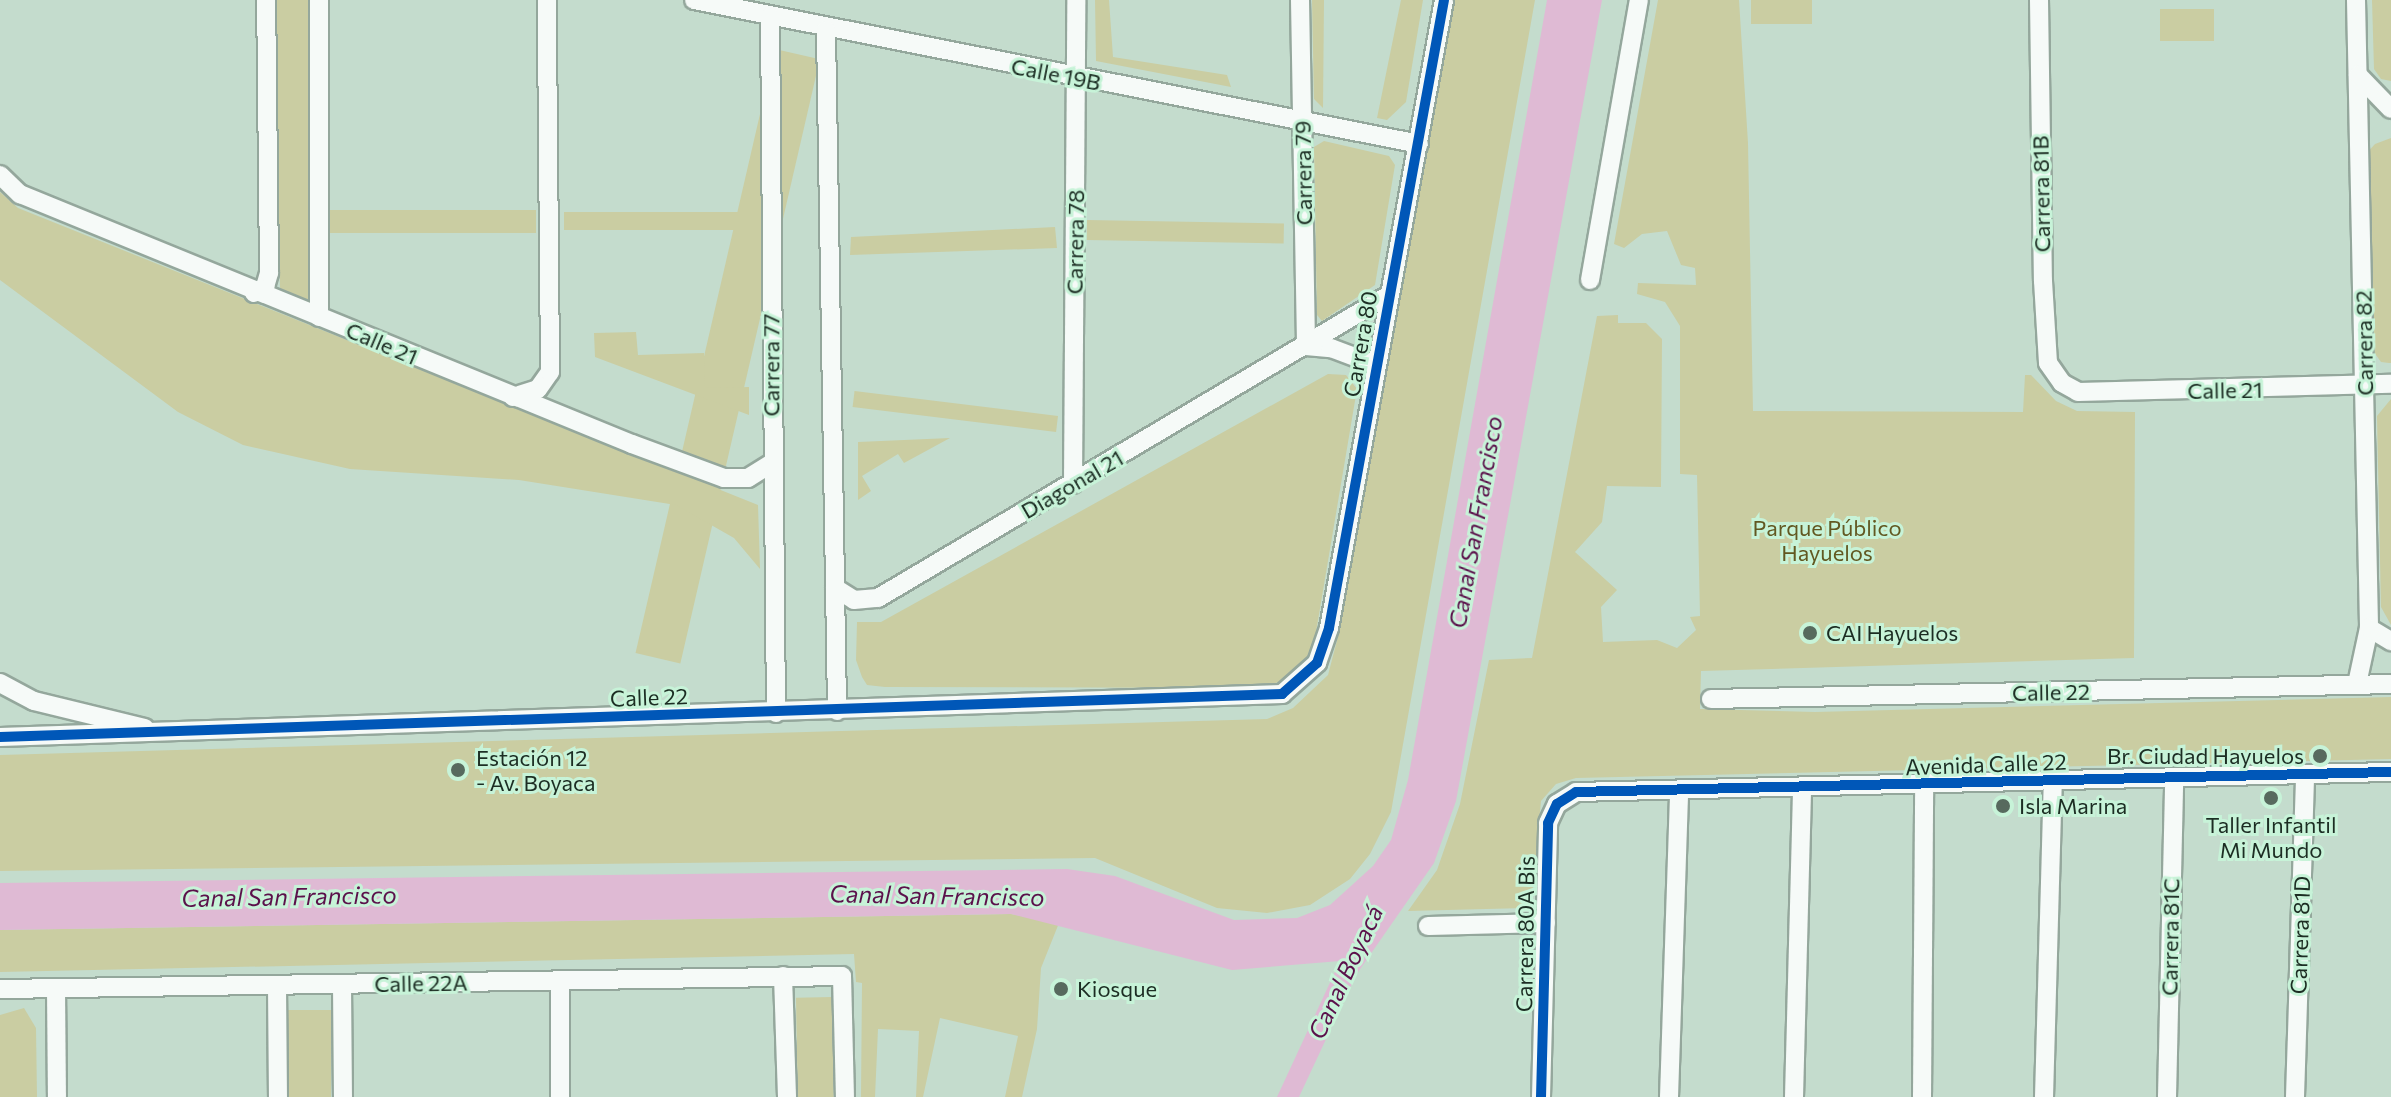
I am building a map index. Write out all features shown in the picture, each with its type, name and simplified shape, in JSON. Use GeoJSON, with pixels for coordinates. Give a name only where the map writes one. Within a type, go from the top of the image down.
{"type":"FeatureCollection","features":[{"type":"Feature","properties":{"kind":"street"},"geometry":{"type":"LineString","coordinates":[[254,293],[265,287],[269,273],[266,0]]}},
{"type":"Feature","properties":{"kind":"street"},"geometry":{"type":"LineString","coordinates":[[319,0],[319,317]]}},
{"type":"Feature","properties":{"kind":"street"},"geometry":{"type":"LineString","coordinates":[[513,397],[538,389],[550,372],[547,0]]}},
{"type":"Feature","properties":{"kind":"street","name":"Calle 19B"},"geometry":{"type":"LineString","coordinates":[[694,0],[826,30],[1419,144]]}},
{"type":"Feature","properties":{"kind":"street","name":"Carrera 78"},"geometry":{"type":"LineString","coordinates":[[1073,484],[1076,0]]}},
{"type":"Feature","properties":{"kind":"street","name":"Carrera 79"},"geometry":{"type":"LineString","coordinates":[[1300,0],[1306,346]]}},
{"type":"Feature","properties":{"kind":"street","name":"Carrera 80"},"geometry":{"type":"LineString","coordinates":[[1296,685],[1317,663],[1329,628],[1444,0]]}},
{"type":"Feature","properties":{"kind":"street"},"geometry":{"type":"LineString","coordinates":[[1590,280],[1639,0]]}},
{"type":"Feature","properties":{"kind":"street","name":"Carrera 81B"},"geometry":{"type":"LineString","coordinates":[[2039,0],[2043,281],[2048,363],[2062,383]]}},
{"type":"Feature","properties":{"kind":"street","name":"Carrera 82"},"geometry":{"type":"LineString","coordinates":[[2356,0],[2369,628],[2357,684]]}},
{"type":"Feature","properties":{"kind":"street","name":"Carrera 77"},"geometry":{"type":"LineString","coordinates":[[770,17],[776,713]]}},
{"type":"Feature","properties":{"kind":"street"},"geometry":{"type":"LineString","coordinates":[[826,30],[837,711]]}},
{"type":"Feature","properties":{"kind":"street"},"geometry":{"type":"LineString","coordinates":[[2358,75],[2391,109]]}},
{"type":"Feature","properties":{"kind":"street","name":"Calle 21"},"geometry":{"type":"LineString","coordinates":[[0,175],[20,194],[254,293],[724,478],[748,478],[772,463]]}},
{"type":"Feature","properties":{"kind":"street","name":"Diagonal 21"},"geometry":{"type":"LineString","coordinates":[[835,588],[854,600],[878,598],[1389,295]]}},
{"type":"Feature","properties":{"kind":"street"},"geometry":{"type":"LineString","coordinates":[[1306,346],[1331,348],[1376,365]]}},
{"type":"Feature","properties":{"kind":"street","name":"Calle 21"},"geometry":{"type":"LineString","coordinates":[[2062,383],[2078,392],[2391,384]]}},
{"type":"Feature","properties":{"kind":"street"},"geometry":{"type":"LineString","coordinates":[[2369,628],[2391,641]]}},
{"type":"Feature","properties":{"kind":"street","name":"Calle 22"},"geometry":{"type":"LineString","coordinates":[[0,683],[34,701],[171,734]]}},
{"type":"Feature","properties":{"kind":"street","name":"Calle 22"},"geometry":{"type":"LineString","coordinates":[[1711,699],[2391,684]]}},
{"type":"Feature","properties":{"kind":"street","name":"Calle 22"},"geometry":{"type":"LineString","coordinates":[[0,737],[1268,697],[1296,685]]}},
{"type":"Feature","properties":{"kind":"street","name":"Avenida Calle 22"},"geometry":{"type":"LineString","coordinates":[[1583,791],[1924,786],[2389,772]]}},
{"type":"Feature","properties":{"kind":"street","name":"Carrera 81D"},"geometry":{"type":"LineString","coordinates":[[2295,1097],[2305,774]]}},
{"type":"Feature","properties":{"kind":"street","name":"Carrera 81C"},"geometry":{"type":"LineString","coordinates":[[2167,1097],[2174,778]]}},
{"type":"Feature","properties":{"kind":"street"},"geometry":{"type":"LineString","coordinates":[[2044,1097],[2053,781]]}},
{"type":"Feature","properties":{"kind":"street"},"geometry":{"type":"LineString","coordinates":[[1922,1097],[1924,786]]}},
{"type":"Feature","properties":{"kind":"street"},"geometry":{"type":"LineString","coordinates":[[1794,1097],[1802,788]]}},
{"type":"Feature","properties":{"kind":"street"},"geometry":{"type":"LineString","coordinates":[[1669,1097],[1679,790]]}},
{"type":"Feature","properties":{"kind":"street","name":"Carrera 80A Bis"},"geometry":{"type":"LineString","coordinates":[[1541,1097],[1548,823],[1557,804],[1583,791]]}},
{"type":"Feature","properties":{"kind":"street"},"geometry":{"type":"LineString","coordinates":[[1428,926],[1546,923]]}},
{"type":"Feature","properties":{"kind":"street"},"geometry":{"type":"LineString","coordinates":[[783,976],[787,1097]]}},
{"type":"Feature","properties":{"kind":"street","name":"Calle 22A"},"geometry":{"type":"LineString","coordinates":[[0,989],[842,976],[845,1097]]}},
{"type":"Feature","properties":{"kind":"street"},"geometry":{"type":"LineString","coordinates":[[560,981],[560,1097]]}},
{"type":"Feature","properties":{"kind":"street"},"geometry":{"type":"LineString","coordinates":[[342,985],[343,1097]]}},
{"type":"Feature","properties":{"kind":"street"},"geometry":{"type":"LineString","coordinates":[[277,986],[278,1097]]}},
{"type":"Feature","properties":{"kind":"street"},"geometry":{"type":"LineString","coordinates":[[56,988],[57,1097]]}},
{"type":"Feature","properties":{"kind":"green space"},"geometry":{"type":"Polygon","coordinates":[[[275,0],[311,0],[310,297],[305,302],[281,294],[280,287],[275,0]]]}},
{"type":"Feature","properties":{"kind":"green space"},"geometry":{"type":"Polygon","coordinates":[[[1095,0],[1109,0],[1113,57],[1227,75],[1231,87],[1096,61],[1095,0]]]}},
{"type":"Feature","properties":{"kind":"green space"},"geometry":{"type":"Polygon","coordinates":[[[1312,0],[1324,0],[1323,108],[1314,99],[1312,0]]]}},
{"type":"Feature","properties":{"kind":"green space"},"geometry":{"type":"Polygon","coordinates":[[[1401,0],[1423,0],[1406,102],[1387,120],[1377,118],[1401,0]]]}},
{"type":"Feature","properties":{"kind":"green space"},"geometry":{"type":"Polygon","coordinates":[[[1452,0],[1535,0],[1391,812],[1370,854],[1350,879],[1310,905],[1267,913],[1217,908],[1095,858],[0,871],[0,755],[1267,719],[1293,708],[1328,675],[1340,629],[1452,0]]]}},
{"type":"Feature","properties":{"kind":"green space","name":"Parque Público Hayuelos"},"geometry":{"type":"Polygon","coordinates":[[[1658,0],[1739,0],[1748,143],[1753,411],[2023,412],[2025,375],[2031,375],[2056,401],[2077,411],[2135,412],[2134,658],[1701,671],[1700,709],[1815,712],[2391,697],[2391,759],[1576,778],[1556,784],[1541,801],[1531,908],[1408,911],[1437,870],[1460,804],[1489,660],[1532,658],[1597,316],[1618,315],[1618,323],[1646,323],[1662,339],[1661,487],[1607,486],[1602,522],[1575,552],[1617,590],[1601,607],[1603,642],[1657,640],[1677,648],[1696,630],[1690,617],[1700,616],[1697,475],[1680,474],[1680,326],[1665,302],[1637,294],[1638,283],[1696,285],[1695,268],[1681,265],[1667,231],[1642,234],[1624,248],[1614,244],[1658,0]]]}},
{"type":"Feature","properties":{"kind":"green space"},"geometry":{"type":"Polygon","coordinates":[[[1751,0],[1812,0],[1812,24],[1751,24],[1751,0]]]}},
{"type":"Feature","properties":{"kind":"green space"},"geometry":{"type":"Polygon","coordinates":[[[2372,0],[2391,0],[2391,81],[2381,79],[2374,69],[2372,0]]]}},
{"type":"Feature","properties":{"kind":"green space"},"geometry":{"type":"Polygon","coordinates":[[[2160,9],[2214,9],[2214,41],[2160,41],[2160,9]]]}},
{"type":"Feature","properties":{"kind":"green space"},"geometry":{"type":"Polygon","coordinates":[[[775,49],[820,59],[680,663],[636,653],[775,49]]]}},
{"type":"Feature","properties":{"kind":"green space"},"geometry":{"type":"Polygon","coordinates":[[[2391,138],[2389,363],[2381,362],[2369,345],[2366,154],[2375,144],[2391,138]]]}},
{"type":"Feature","properties":{"kind":"green space"},"geometry":{"type":"Polygon","coordinates":[[[1324,141],[1389,156],[1395,165],[1375,285],[1322,321],[1317,315],[1314,147],[1324,141]]]}},
{"type":"Feature","properties":{"kind":"green space"},"geometry":{"type":"Polygon","coordinates":[[[0,192],[18,208],[758,505],[760,569],[734,538],[676,505],[519,480],[350,469],[243,445],[178,412],[0,280],[0,192]]]}},
{"type":"Feature","properties":{"kind":"green space"},"geometry":{"type":"Polygon","coordinates":[[[329,210],[536,210],[536,233],[329,233],[329,210]]]}},
{"type":"Feature","properties":{"kind":"green space"},"geometry":{"type":"Polygon","coordinates":[[[564,212],[754,212],[754,230],[564,230],[564,212]]]}},
{"type":"Feature","properties":{"kind":"green space"},"geometry":{"type":"Polygon","coordinates":[[[1087,220],[1284,223],[1284,243],[1087,240],[1087,220]]]}},
{"type":"Feature","properties":{"kind":"green space"},"geometry":{"type":"Polygon","coordinates":[[[1055,227],[1057,248],[850,255],[851,237],[1055,227]]]}},
{"type":"Feature","properties":{"kind":"green space"},"geometry":{"type":"Polygon","coordinates":[[[636,332],[638,355],[704,353],[705,388],[749,387],[749,415],[595,357],[594,333],[636,332]]]}},
{"type":"Feature","properties":{"kind":"green space"},"geometry":{"type":"Polygon","coordinates":[[[1328,374],[1346,375],[1357,389],[1314,644],[1303,665],[1286,680],[1257,688],[867,685],[856,660],[857,622],[881,622],[1328,374]]]}},
{"type":"Feature","properties":{"kind":"green space"},"geometry":{"type":"Polygon","coordinates":[[[855,391],[1058,416],[1056,432],[853,407],[855,391]]]}},
{"type":"Feature","properties":{"kind":"green space"},"geometry":{"type":"Polygon","coordinates":[[[2391,399],[2391,625],[2381,607],[2377,416],[2391,399]]]}},
{"type":"Feature","properties":{"kind":"green space"},"geometry":{"type":"Polygon","coordinates":[[[950,438],[904,463],[898,454],[862,476],[871,491],[858,500],[858,442],[950,438]]]}},
{"type":"Feature","properties":{"kind":"green space"},"geometry":{"type":"Polygon","coordinates":[[[1011,914],[1059,923],[1041,968],[1037,1029],[1022,1097],[1005,1097],[1018,1036],[940,1018],[923,1097],[916,1097],[919,1031],[878,1029],[875,1097],[861,1097],[862,983],[856,982],[854,954],[0,972],[0,930],[1011,914]]]}},
{"type":"Feature","properties":{"kind":"green space"},"geometry":{"type":"Polygon","coordinates":[[[832,997],[834,1097],[798,1097],[796,998],[832,997]]]}},
{"type":"Feature","properties":{"kind":"green space"},"geometry":{"type":"Polygon","coordinates":[[[24,1008],[36,1028],[37,1097],[0,1097],[0,1015],[24,1008]]]}},
{"type":"Feature","properties":{"kind":"green space"},"geometry":{"type":"Polygon","coordinates":[[[287,1010],[331,1010],[331,1097],[287,1097],[287,1010]]]}},
{"type":"Feature","properties":{"kind":"water"},"geometry":{"type":"Polygon","coordinates":[[[1547,0],[1602,0],[1456,801],[1434,863],[1356,975],[1299,1097],[1277,1097],[1340,961],[1232,970],[1011,914],[0,930],[0,883],[1067,869],[1115,876],[1234,920],[1297,918],[1330,905],[1373,866],[1391,840],[1408,780],[1547,0]]]}},
{"type":"Feature","properties":{"kind":"cycle path"},"geometry":{"type":"LineString","coordinates":[[0,737],[1282,694],[1317,663],[1329,628],[1444,0]]}},
{"type":"Feature","properties":{"kind":"cycle path"},"geometry":{"type":"LineString","coordinates":[[1541,1097],[1548,823],[1557,804],[1576,792],[2391,772]]}},
{"type":"Feature","properties":{"kind":"place","name":"CAI Hayuelos"},"geometry":{"type":"Point","coordinates":[1810,633]}},
{"type":"Feature","properties":{"kind":"place","name":"Br. Ciudad Hayuelos"},"geometry":{"type":"Point","coordinates":[2320,756]}},
{"type":"Feature","properties":{"kind":"place","name":"Estación 12 - Av. Boyaca"},"geometry":{"type":"Point","coordinates":[458,770]}},
{"type":"Feature","properties":{"kind":"place","name":"Taller Infantil Mi Mundo"},"geometry":{"type":"Point","coordinates":[2271,798]}},
{"type":"Feature","properties":{"kind":"place","name":"Isla Marina"},"geometry":{"type":"Point","coordinates":[2003,806]}},
{"type":"Feature","properties":{"kind":"place","name":"Kiosque"},"geometry":{"type":"Point","coordinates":[1061,989]}},
{"type":"Feature","properties":{"kind":"water label","name":"Canal San Francisco"},"geometry":{"type":"Point","coordinates":[1475,522]}},
{"type":"Feature","properties":{"kind":"water label","name":"Canal San Francisco"},"geometry":{"type":"Point","coordinates":[937,895]}},
{"type":"Feature","properties":{"kind":"water label","name":"Canal San Francisco"},"geometry":{"type":"Point","coordinates":[289,896]}},
{"type":"Feature","properties":{"kind":"water label","name":"Canal Boyacá"},"geometry":{"type":"Point","coordinates":[1345,972]}}]}
